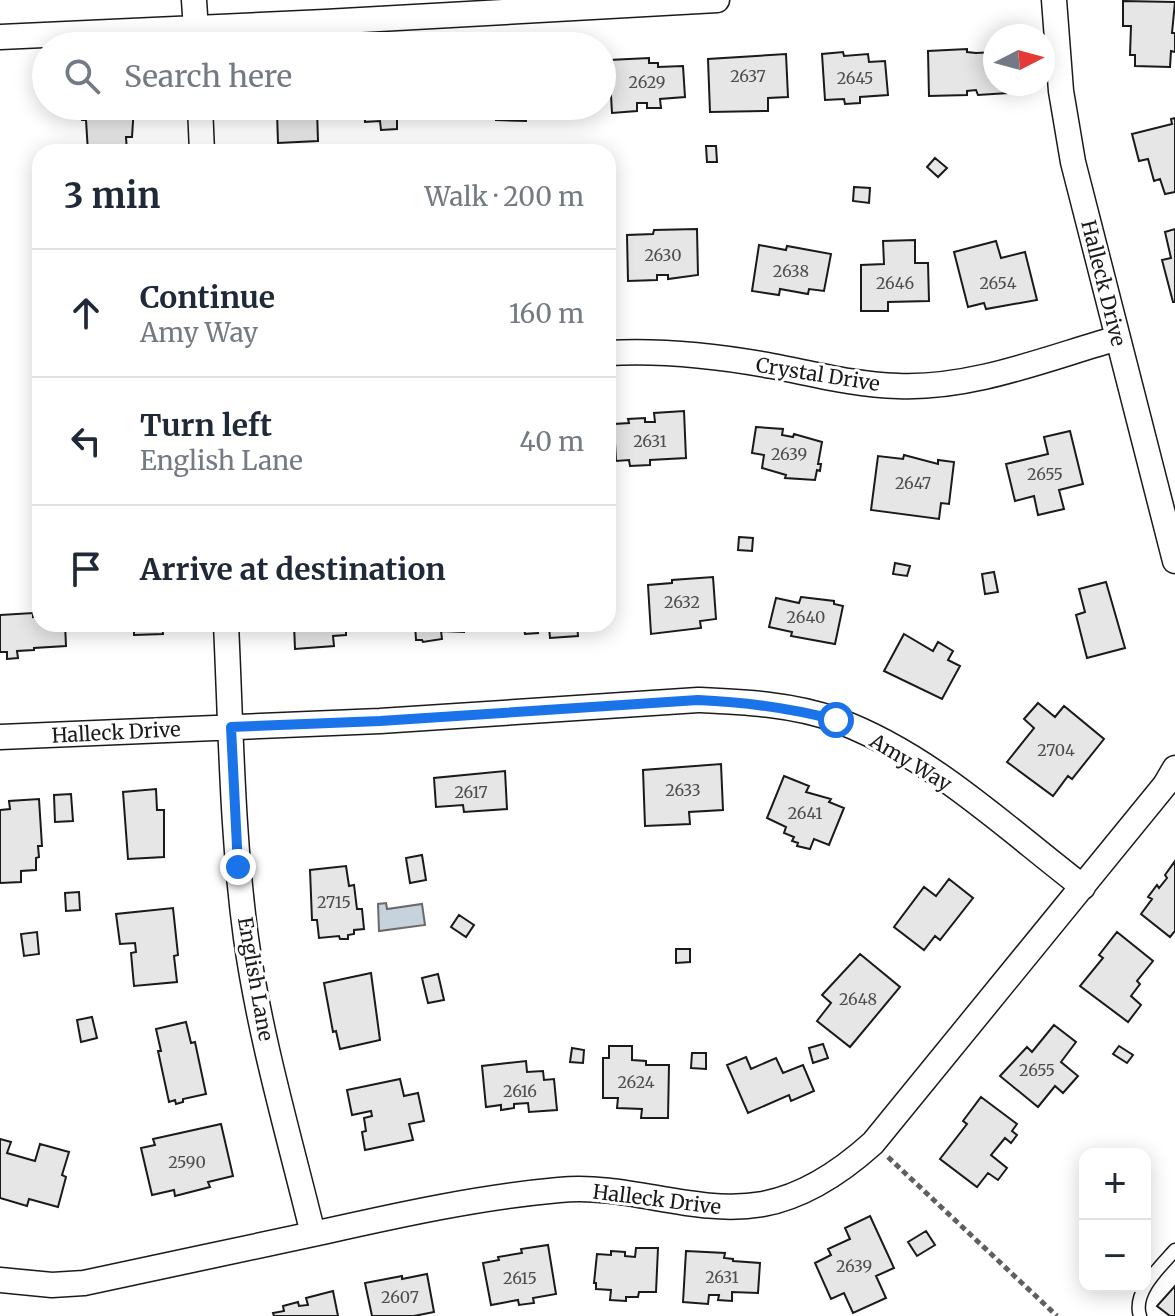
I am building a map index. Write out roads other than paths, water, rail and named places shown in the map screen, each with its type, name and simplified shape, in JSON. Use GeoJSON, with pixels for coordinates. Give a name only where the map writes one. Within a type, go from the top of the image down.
{"type":"FeatureCollection","features":[{"type":"Feature","properties":{"kind":"street"},"geometry":{"type":"LineString","coordinates":[[194,0],[196,32]]}},
{"type":"Feature","properties":{"kind":"street"},"geometry":{"type":"LineString","coordinates":[[266,32],[717,0]]}},
{"type":"Feature","properties":{"kind":"street","name":"Halleck Drive"},"geometry":{"type":"LineString","coordinates":[[1054,0],[1061,91],[1073,162],[1175,561]]}},
{"type":"Feature","properties":{"kind":"street"},"geometry":{"type":"LineString","coordinates":[[0,37],[32,37]]}},
{"type":"Feature","properties":{"kind":"street"},"geometry":{"type":"LineString","coordinates":[[201,120],[202,144]]}},
{"type":"Feature","properties":{"kind":"street","name":"Crystal Drive"},"geometry":{"type":"LineString","coordinates":[[616,353],[700,355],[844,382],[899,386],[955,384],[1118,338]]}},
{"type":"Feature","properties":{"kind":"street","name":"English Lane"},"geometry":{"type":"LineString","coordinates":[[226,632],[238,867],[246,939],[258,1010],[313,1234]]}},
{"type":"Feature","properties":{"kind":"street","name":"Amy Way"},"geometry":{"type":"LineString","coordinates":[[231,727],[380,721],[698,700],[745,702],[806,712],[836,720],[940,776],[1083,887]]}},
{"type":"Feature","properties":{"kind":"street","name":"Halleck Drive"},"geometry":{"type":"LineString","coordinates":[[0,737],[231,727]]}},
{"type":"Feature","properties":{"kind":"street","name":"Halleck Drive"},"geometry":{"type":"LineString","coordinates":[[0,1280],[52,1285],[84,1283],[419,1211],[561,1190],[599,1189],[649,1195],[699,1206],[733,1208],[767,1203],[805,1190],[847,1166],[873,1143],[1083,887],[1165,785],[1175,768]]}},
{"type":"Feature","properties":{"kind":"lane"},"geometry":{"type":"LineString","coordinates":[[1140,1316],[1137,1308],[1148,1281],[1175,1250]]}}]}
